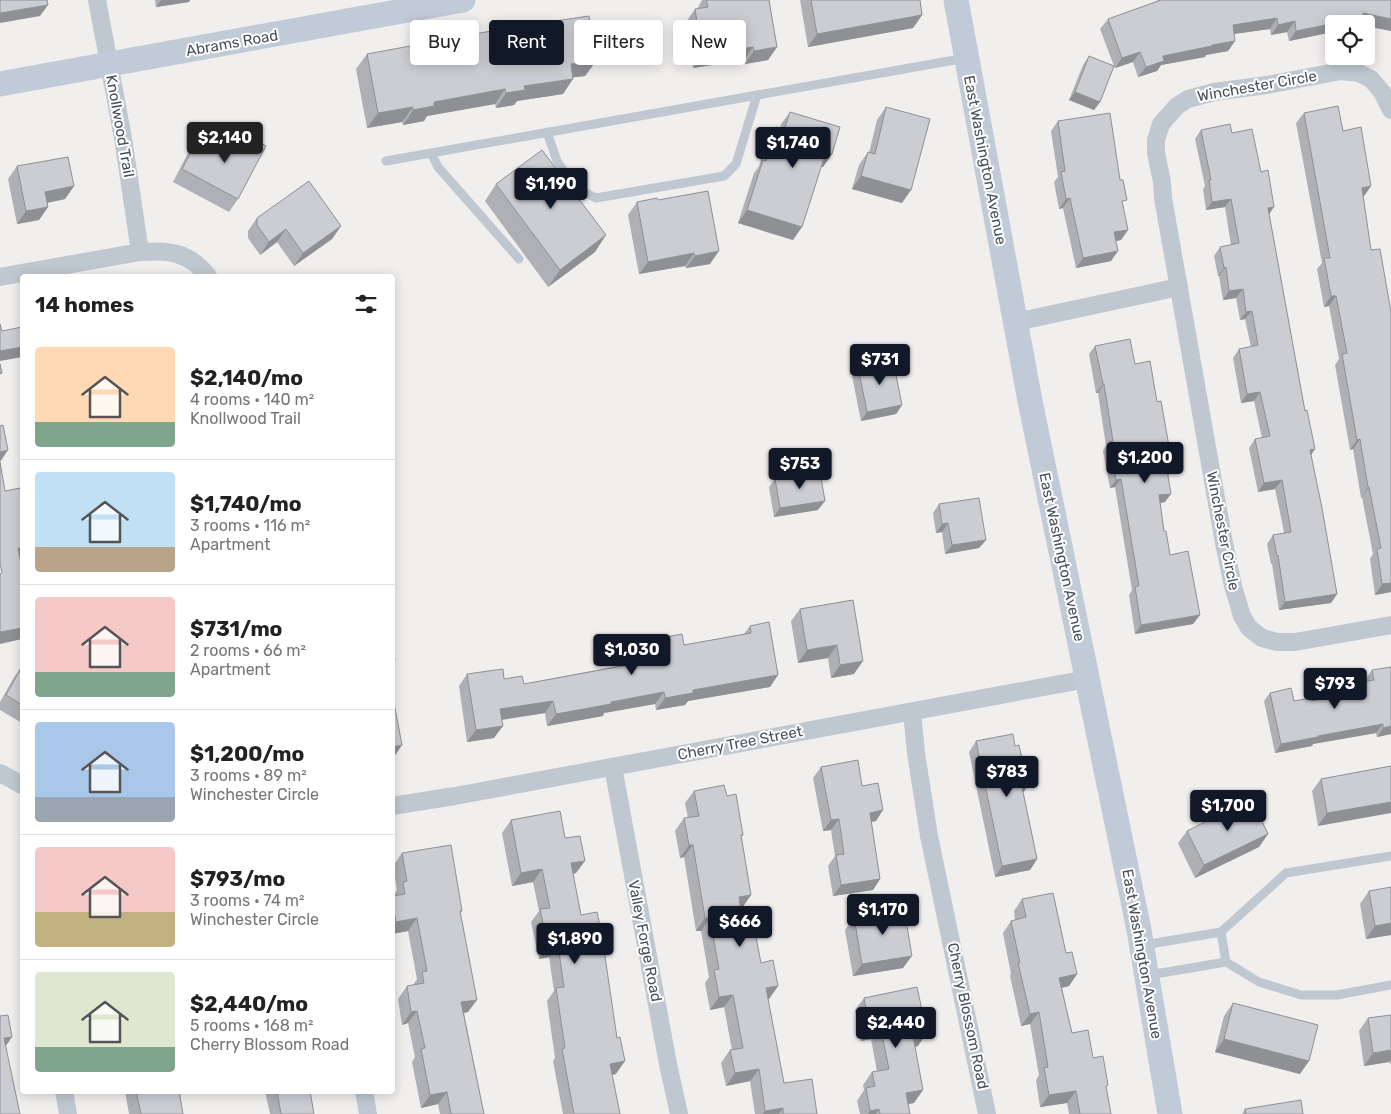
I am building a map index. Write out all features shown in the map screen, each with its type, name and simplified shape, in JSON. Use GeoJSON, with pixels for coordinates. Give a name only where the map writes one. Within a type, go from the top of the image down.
{"type":"FeatureCollection","features":[{"type":"Feature","properties":{"kind":"street","name":"Knollwood Trail"},"geometry":{"type":"LineString","coordinates":[[97,0],[123,138],[140,252]]}},
{"type":"Feature","properties":{"kind":"street","name":"Abrams Road"},"geometry":{"type":"LineString","coordinates":[[0,84],[109,65],[384,8],[463,0]]}},
{"type":"Feature","properties":{"kind":"street","name":"East Washington Avenue"},"geometry":{"type":"LineString","coordinates":[[956,0],[1030,401],[1141,945],[1170,1114]]}},
{"type":"Feature","properties":{"kind":"street","name":"Winchester Circle"},"geometry":{"type":"LineString","coordinates":[[1391,110],[1382,92],[1371,79],[1359,73],[1341,71],[1267,85],[1214,92],[1188,99],[1177,106],[1161,124],[1156,140],[1163,198],[1233,586],[1242,616],[1249,628],[1262,638],[1276,642],[1295,642],[1391,625]]}},
{"type":"Feature","properties":{"kind":"street"},"geometry":{"type":"LineString","coordinates":[[0,277],[140,252],[161,251],[187,257],[199,265],[206,274]]}},
{"type":"Feature","properties":{"kind":"street"},"geometry":{"type":"LineString","coordinates":[[1016,322],[1179,287]]}},
{"type":"Feature","properties":{"kind":"street","name":"Cherry Tree Street"},"geometry":{"type":"LineString","coordinates":[[395,806],[1087,679]]}},
{"type":"Feature","properties":{"kind":"street","name":"Cherry Blossom Road"},"geometry":{"type":"LineString","coordinates":[[912,712],[916,753],[929,836],[987,1114]]}},
{"type":"Feature","properties":{"kind":"street","name":"Valley Forge Road"},"geometry":{"type":"LineString","coordinates":[[613,767],[679,1114]]}},
{"type":"Feature","properties":{"kind":"street"},"geometry":{"type":"LineString","coordinates":[[0,773],[20,784]]}},
{"type":"Feature","properties":{"kind":"street"},"geometry":{"type":"LineString","coordinates":[[65,1094],[68,1114]]}},
{"type":"Feature","properties":{"kind":"street"},"geometry":{"type":"LineString","coordinates":[[365,1094],[368,1114]]}},
{"type":"Feature","properties":{"kind":"lane"},"geometry":{"type":"LineString","coordinates":[[386,161],[966,58]]}},
{"type":"Feature","properties":{"kind":"lane"},"geometry":{"type":"LineString","coordinates":[[547,132],[557,161],[576,188],[596,198],[724,176],[736,164],[757,95]]}},
{"type":"Feature","properties":{"kind":"lane"},"geometry":{"type":"LineString","coordinates":[[431,153],[438,167],[519,260]]}},
{"type":"Feature","properties":{"kind":"lane"},"geometry":{"type":"LineString","coordinates":[[1141,945],[1221,932],[1286,873],[1391,856]]}},
{"type":"Feature","properties":{"kind":"lane"},"geometry":{"type":"LineString","coordinates":[[1221,932],[1226,962]]}},
{"type":"Feature","properties":{"kind":"lane"},"geometry":{"type":"LineString","coordinates":[[1146,976],[1226,962],[1260,982],[1301,995],[1338,996],[1391,986]]}},
{"type":"Feature","properties":{"kind":"building"},"geometry":{"type":"Polygon","coordinates":[[[0,0],[47,0],[48,5],[0,13],[0,0]]]}},
{"type":"Feature","properties":{"kind":"building"},"geometry":{"type":"Polygon","coordinates":[[[706,0],[769,0],[777,47],[754,51],[753,47],[746,48],[746,20],[697,20],[695,9],[708,7],[706,0]]]}},
{"type":"Feature","properties":{"kind":"building"},"geometry":{"type":"Polygon","coordinates":[[[811,0],[920,0],[922,15],[817,34],[811,0]]]}},
{"type":"Feature","properties":{"kind":"building"},"geometry":{"type":"Polygon","coordinates":[[[1161,0],[1391,0],[1391,19],[1363,13],[1363,15],[1325,15],[1325,25],[1296,31],[1295,21],[1278,25],[1277,18],[1233,25],[1235,41],[1163,56],[1164,61],[1146,67],[1140,52],[1122,58],[1108,19],[1161,0]]]}},
{"type":"Feature","properties":{"kind":"building"},"geometry":{"type":"Polygon","coordinates":[[[589,16],[590,20],[574,20],[574,64],[571,64],[573,79],[524,86],[525,90],[506,93],[505,89],[434,102],[434,106],[413,110],[413,107],[378,113],[367,54],[410,46],[410,65],[479,65],[479,33],[489,31],[489,65],[564,65],[564,20],[562,20],[589,16]]]}},
{"type":"Feature","properties":{"kind":"building"},"geometry":{"type":"Polygon","coordinates":[[[1089,56],[1114,66],[1100,102],[1075,92],[1089,56]]]}},
{"type":"Feature","properties":{"kind":"building"},"geometry":{"type":"Polygon","coordinates":[[[1338,106],[1343,131],[1361,127],[1371,186],[1362,188],[1371,250],[1380,249],[1391,312],[1391,583],[1382,584],[1377,549],[1381,548],[1360,439],[1357,440],[1342,354],[1347,353],[1336,296],[1331,296],[1324,258],[1330,258],[1304,113],[1338,106]]]}},
{"type":"Feature","properties":{"kind":"building"},"geometry":{"type":"Polygon","coordinates":[[[886,107],[930,119],[911,190],[861,176],[868,152],[875,154],[886,107]]]}},
{"type":"Feature","properties":{"kind":"building"},"geometry":{"type":"Polygon","coordinates":[[[790,112],[840,127],[832,154],[826,152],[802,227],[747,210],[763,160],[766,161],[776,127],[784,130],[790,112]]]}},
{"type":"Feature","properties":{"kind":"building"},"geometry":{"type":"Polygon","coordinates":[[[1110,113],[1120,180],[1123,180],[1127,200],[1122,201],[1128,230],[1114,232],[1118,251],[1083,258],[1070,198],[1066,199],[1061,172],[1065,171],[1058,121],[1110,113]]]}},
{"type":"Feature","properties":{"kind":"building"},"geometry":{"type":"Polygon","coordinates":[[[1230,124],[1232,133],[1252,129],[1261,172],[1268,170],[1274,207],[1268,208],[1305,411],[1307,410],[1315,449],[1310,450],[1337,594],[1285,602],[1273,535],[1291,532],[1282,480],[1264,483],[1255,439],[1270,436],[1260,392],[1247,394],[1239,349],[1258,345],[1252,311],[1246,312],[1243,289],[1229,291],[1226,267],[1224,268],[1220,247],[1239,243],[1231,199],[1212,202],[1209,180],[1211,180],[1201,130],[1230,124]]]}},
{"type":"Feature","properties":{"kind":"building"},"geometry":{"type":"Polygon","coordinates":[[[244,134],[266,146],[238,199],[182,169],[197,141],[209,147],[215,137],[236,149],[244,134]]]}},
{"type":"Feature","properties":{"kind":"building"},"geometry":{"type":"Polygon","coordinates":[[[542,150],[606,235],[560,270],[496,184],[542,150]]]}},
{"type":"Feature","properties":{"kind":"building"},"geometry":{"type":"Polygon","coordinates":[[[68,157],[74,186],[45,192],[48,207],[26,211],[17,166],[68,157]]]}},
{"type":"Feature","properties":{"kind":"building"},"geometry":{"type":"Polygon","coordinates":[[[309,181],[341,226],[303,253],[286,229],[269,242],[257,225],[257,218],[309,181]]]}},
{"type":"Feature","properties":{"kind":"building"},"geometry":{"type":"Polygon","coordinates":[[[708,191],[719,251],[695,256],[694,253],[648,262],[637,202],[708,191]]]}},
{"type":"Feature","properties":{"kind":"building"},"geometry":{"type":"Polygon","coordinates":[[[0,324],[2,331],[20,327],[20,347],[0,351],[0,324]]]}},
{"type":"Feature","properties":{"kind":"building"},"geometry":{"type":"Polygon","coordinates":[[[1130,339],[1135,364],[1150,361],[1157,402],[1161,401],[1173,469],[1167,470],[1171,494],[1159,495],[1164,531],[1166,531],[1170,555],[1188,551],[1200,615],[1141,625],[1135,587],[1139,586],[1121,479],[1116,480],[1109,442],[1113,441],[1104,384],[1095,346],[1130,339]]]}},
{"type":"Feature","properties":{"kind":"building"},"geometry":{"type":"Polygon","coordinates":[[[893,360],[902,405],[867,412],[858,367],[893,360]]]}},
{"type":"Feature","properties":{"kind":"building"},"geometry":{"type":"Polygon","coordinates":[[[3,425],[8,450],[0,452],[0,426],[3,425]]]}},
{"type":"Feature","properties":{"kind":"building"},"geometry":{"type":"Polygon","coordinates":[[[0,462],[5,491],[20,488],[20,548],[18,548],[20,558],[20,628],[0,632],[0,574],[2,573],[0,563],[0,462]]]}},
{"type":"Feature","properties":{"kind":"building"},"geometry":{"type":"Polygon","coordinates":[[[820,472],[825,501],[780,508],[775,479],[820,472]]]}},
{"type":"Feature","properties":{"kind":"building"},"geometry":{"type":"Polygon","coordinates":[[[979,498],[986,540],[952,545],[948,523],[942,524],[939,504],[979,498]]]}},
{"type":"Feature","properties":{"kind":"building"},"geometry":{"type":"Polygon","coordinates":[[[853,600],[863,661],[840,665],[837,645],[807,650],[800,609],[853,600]]]}},
{"type":"Feature","properties":{"kind":"building"},"geometry":{"type":"Polygon","coordinates":[[[769,622],[778,675],[693,690],[693,693],[665,698],[664,692],[556,714],[553,701],[500,709],[503,726],[476,730],[467,674],[503,669],[504,679],[522,676],[524,684],[633,664],[631,654],[657,650],[655,639],[682,634],[684,645],[751,633],[750,626],[769,622]]]}},
{"type":"Feature","properties":{"kind":"building"},"geometry":{"type":"Polygon","coordinates":[[[1391,667],[1391,726],[1383,728],[1383,724],[1281,744],[1270,693],[1291,688],[1294,701],[1311,698],[1311,701],[1351,694],[1350,684],[1374,680],[1372,670],[1391,667]]]}},
{"type":"Feature","properties":{"kind":"building"},"geometry":{"type":"Polygon","coordinates":[[[20,670],[20,704],[6,695],[20,670]]]}},
{"type":"Feature","properties":{"kind":"building"},"geometry":{"type":"Polygon","coordinates":[[[395,709],[402,745],[395,746],[395,709]]]}},
{"type":"Feature","properties":{"kind":"building"},"geometry":{"type":"Polygon","coordinates":[[[1013,734],[1015,746],[1019,745],[1028,786],[1022,787],[1037,859],[1002,866],[976,741],[1013,734]]]}},
{"type":"Feature","properties":{"kind":"building"},"geometry":{"type":"Polygon","coordinates":[[[858,760],[862,786],[878,783],[883,810],[870,813],[880,879],[841,885],[836,855],[844,854],[839,819],[831,820],[821,767],[858,760]]]}},
{"type":"Feature","properties":{"kind":"building"},"geometry":{"type":"Polygon","coordinates":[[[1391,766],[1391,802],[1327,813],[1321,779],[1391,766]]]}},
{"type":"Feature","properties":{"kind":"building"},"geometry":{"type":"Polygon","coordinates":[[[724,785],[727,796],[736,794],[743,835],[741,835],[751,895],[739,897],[744,934],[755,932],[761,963],[773,960],[778,986],[766,988],[784,1083],[812,1079],[817,1114],[783,1114],[783,1108],[765,1111],[759,1069],[735,1073],[730,1050],[743,1048],[733,995],[719,997],[714,970],[719,969],[710,918],[705,918],[693,845],[689,845],[684,818],[699,816],[694,791],[724,785]]]}},
{"type":"Feature","properties":{"kind":"building"},"geometry":{"type":"Polygon","coordinates":[[[1253,798],[1268,834],[1204,865],[1187,831],[1253,798]]]}},
{"type":"Feature","properties":{"kind":"building"},"geometry":{"type":"Polygon","coordinates":[[[560,811],[565,838],[580,836],[585,861],[571,863],[581,915],[597,912],[602,936],[617,1038],[620,1037],[625,1061],[610,1064],[620,1114],[574,1114],[562,1049],[565,1048],[556,988],[564,987],[558,945],[548,947],[540,909],[550,908],[542,869],[521,873],[511,820],[560,811]]]}},
{"type":"Feature","properties":{"kind":"building"},"geometry":{"type":"Polygon","coordinates":[[[451,845],[462,911],[460,911],[477,1000],[461,1002],[484,1114],[451,1114],[447,1092],[430,1095],[421,1049],[425,1048],[417,1011],[411,1012],[407,986],[424,983],[422,972],[427,971],[417,918],[396,922],[395,917],[395,896],[405,894],[403,882],[407,881],[402,853],[451,845]]]}},
{"type":"Feature","properties":{"kind":"building"},"geometry":{"type":"Polygon","coordinates":[[[1391,887],[1391,923],[1375,926],[1369,891],[1391,887]]]}},
{"type":"Feature","properties":{"kind":"building"},"geometry":{"type":"Polygon","coordinates":[[[1053,893],[1066,953],[1072,952],[1077,974],[1059,978],[1072,1033],[1088,1030],[1093,1058],[1103,1056],[1111,1114],[1080,1114],[1076,1091],[1049,1095],[1044,1068],[1048,1067],[1039,1012],[1030,1014],[1018,963],[1020,963],[1011,921],[1026,917],[1022,899],[1053,893]]]}},
{"type":"Feature","properties":{"kind":"building"},"geometry":{"type":"Polygon","coordinates":[[[904,909],[912,956],[862,964],[854,917],[904,909]]]}},
{"type":"Feature","properties":{"kind":"building"},"geometry":{"type":"Polygon","coordinates":[[[917,987],[927,1033],[913,1036],[923,1090],[906,1093],[910,1114],[880,1114],[879,1109],[870,1111],[866,1088],[875,1086],[872,1072],[889,1069],[880,1026],[870,1028],[864,998],[917,987]]]}},
{"type":"Feature","properties":{"kind":"building"},"geometry":{"type":"Polygon","coordinates":[[[1233,1003],[1318,1025],[1309,1061],[1224,1039],[1233,1003]]]}},
{"type":"Feature","properties":{"kind":"building"},"geometry":{"type":"Polygon","coordinates":[[[8,1015],[12,1037],[4,1038],[20,1114],[0,1114],[0,1016],[8,1015]]]}},
{"type":"Feature","properties":{"kind":"building"},"geometry":{"type":"Polygon","coordinates":[[[1391,1015],[1391,1050],[1373,1053],[1368,1018],[1391,1015]]]}},
{"type":"Feature","properties":{"kind":"building"},"geometry":{"type":"Polygon","coordinates":[[[137,1094],[180,1094],[183,1114],[141,1114],[137,1094]]]}},
{"type":"Feature","properties":{"kind":"building"},"geometry":{"type":"Polygon","coordinates":[[[278,1094],[311,1094],[314,1114],[281,1114],[278,1094]]]}},
{"type":"Feature","properties":{"kind":"building"},"geometry":{"type":"Polygon","coordinates":[[[1301,1100],[1303,1114],[1246,1114],[1245,1109],[1301,1100]]]}}]}
